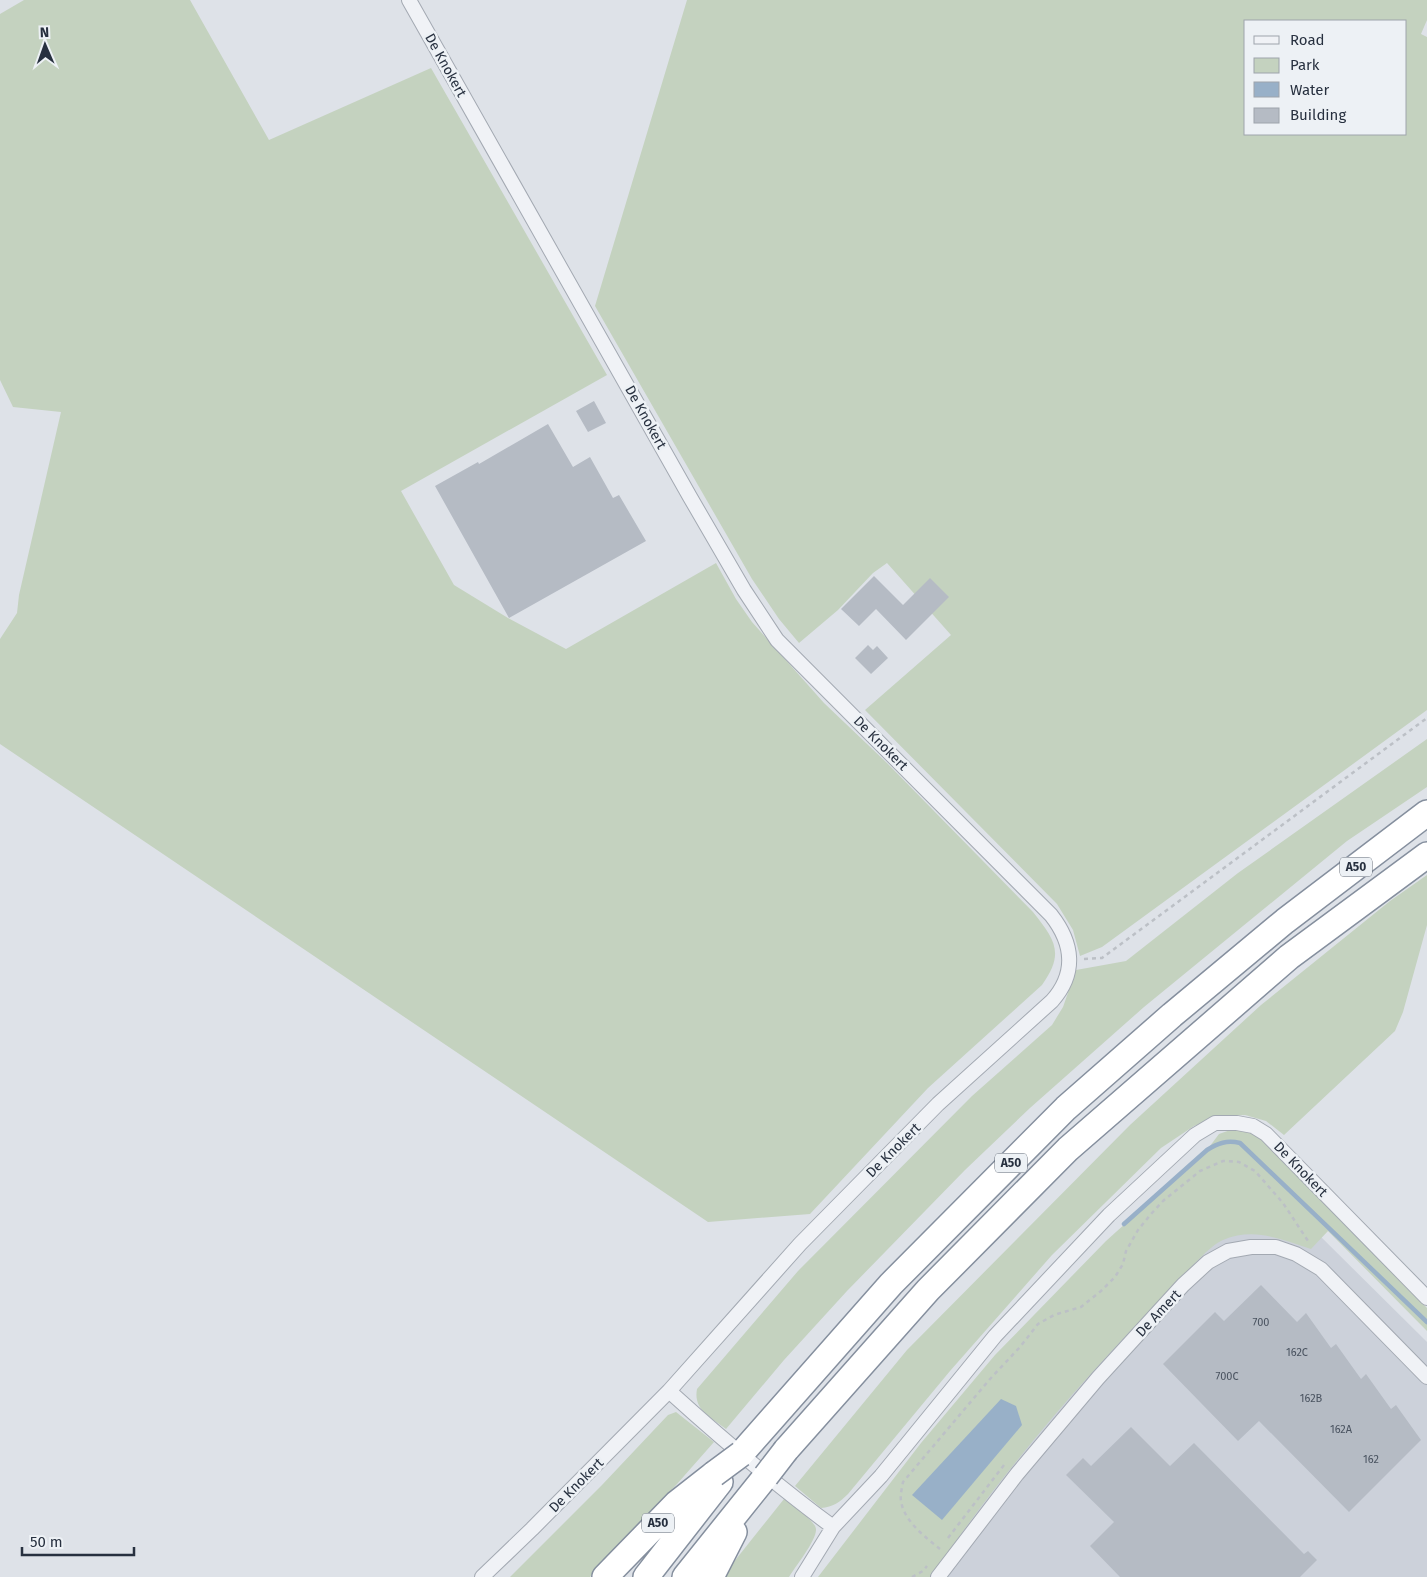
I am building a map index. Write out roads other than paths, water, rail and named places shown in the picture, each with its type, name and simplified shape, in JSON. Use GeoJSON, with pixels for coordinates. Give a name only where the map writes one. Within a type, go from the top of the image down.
{"type":"FeatureCollection","features":[{"type":"Feature","properties":{"kind":"highway","name":"A50"},"geometry":{"type":"LineString","coordinates":[[646,1577],[718,1477],[763,1430],[891,1284],[1066,1108],[1172,1015],[1277,928],[1427,813]]}},
{"type":"Feature","properties":{"kind":"highway","name":"A50"},"geometry":{"type":"LineString","coordinates":[[685,1577],[786,1450],[928,1290],[1068,1149],[1289,956],[1427,855]]}},
{"type":"Feature","properties":{"kind":"highway","name":"A50"},"geometry":{"type":"LineString","coordinates":[[606,1577],[677,1504],[718,1477]]}},
{"type":"Feature","properties":{"kind":"highway","name":"A50"},"geometry":{"type":"LineString","coordinates":[[711,1577],[761,1482]]}},
{"type":"Feature","properties":{"kind":"street","name":"De Knokert"},"geometry":{"type":"LineString","coordinates":[[409,0],[690,497],[744,590],[777,640],[1051,915],[1063,932],[1070,959],[1066,978],[1058,995],[938,1104],[813,1230],[669,1391],[482,1577]]}},
{"type":"Feature","properties":{"kind":"street","name":"De Knokert"},"geometry":{"type":"LineString","coordinates":[[802,1577],[833,1527],[881,1476],[995,1336],[1109,1215],[1195,1135],[1215,1123],[1237,1123],[1253,1126],[1266,1134],[1427,1298]]}},
{"type":"Feature","properties":{"kind":"street","name":"De Amert"},"geometry":{"type":"LineString","coordinates":[[938,1577],[1017,1474],[1098,1378],[1183,1285],[1208,1262],[1228,1251],[1251,1247],[1276,1247],[1296,1254],[1321,1269],[1427,1377]]}},
{"type":"Feature","properties":{"kind":"street"},"geometry":{"type":"LineString","coordinates":[[669,1391],[792,1497],[833,1527]]}},
{"type":"Feature","properties":{"kind":"water"},"geometry":{"type":"Polygon","coordinates":[[[1001,1399],[1016,1406],[1022,1425],[942,1520],[912,1495],[1001,1399]]]}},
{"type":"Feature","properties":{"kind":"waterway"},"geometry":{"type":"LineString","coordinates":[[1124,1224],[1207,1150],[1223,1143],[1240,1143],[1427,1322]]}}]}
